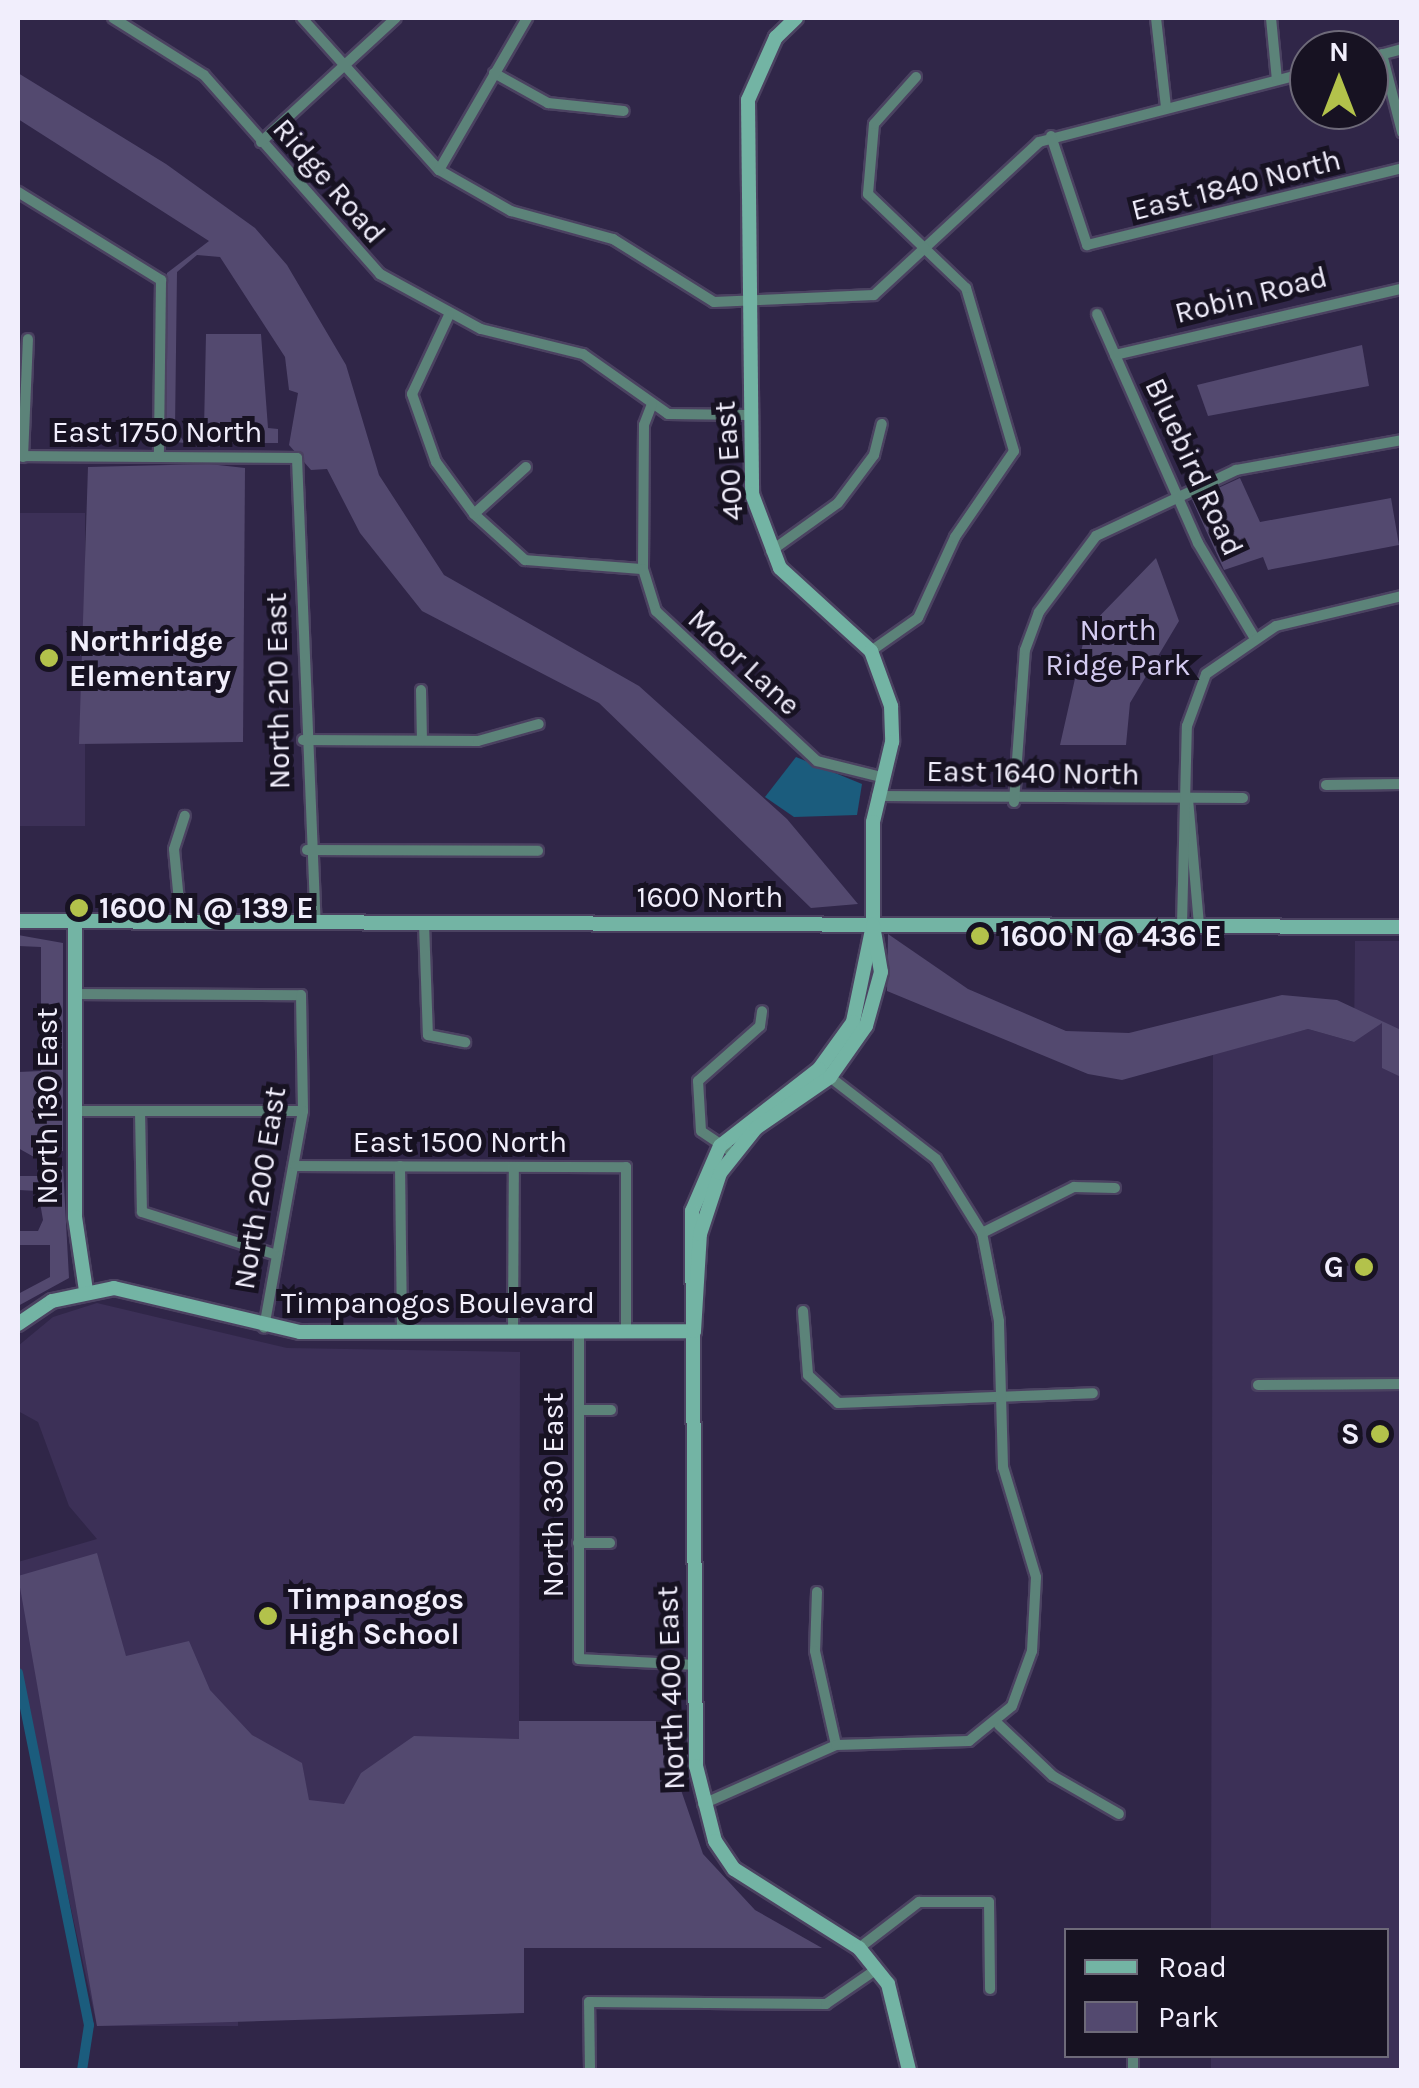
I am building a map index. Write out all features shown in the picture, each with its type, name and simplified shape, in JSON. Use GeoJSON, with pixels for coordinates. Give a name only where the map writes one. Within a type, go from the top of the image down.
{"type":"FeatureCollection","features":[{"type":"Feature","properties":{"kind":"street","name":"Ridge Road"},"geometry":{"type":"LineString","coordinates":[[112,18],[204,75],[366,262],[449,315],[583,354],[652,404],[683,415],[750,415]]}},
{"type":"Feature","properties":{"kind":"street"},"geometry":{"type":"LineString","coordinates":[[302,18],[439,170],[511,211],[613,240],[700,298],[750,303],[874,296],[929,253],[1051,136],[1289,77]]}},
{"type":"Feature","properties":{"kind":"street"},"geometry":{"type":"LineString","coordinates":[[260,142],[346,69],[396,18]]}},
{"type":"Feature","properties":{"kind":"street"},"geometry":{"type":"LineString","coordinates":[[439,170],[527,18]]}},
{"type":"Feature","properties":{"kind":"street"},"geometry":{"type":"LineString","coordinates":[[1156,18],[1166,107]]}},
{"type":"Feature","properties":{"kind":"street"},"geometry":{"type":"LineString","coordinates":[[1271,18],[1277,80]]}},
{"type":"Feature","properties":{"kind":"street","name":"400 East"},"geometry":{"type":"LineString","coordinates":[[694,1331],[692,1212],[726,1149],[824,1073],[853,1022],[873,925],[877,796],[884,778],[892,706],[872,651],[770,551],[752,494],[748,100],[791,19]]}},
{"type":"Feature","properties":{"kind":"street"},"geometry":{"type":"LineString","coordinates":[[494,74],[548,104],[624,110]]}},
{"type":"Feature","properties":{"kind":"street"},"geometry":{"type":"LineString","coordinates":[[872,651],[918,618],[954,537],[1014,451],[966,288],[868,194],[874,124],[916,77]]}},
{"type":"Feature","properties":{"kind":"street"},"geometry":{"type":"LineString","coordinates":[[1389,81],[1402,132]]}},
{"type":"Feature","properties":{"kind":"street","name":"East 1840 North"},"geometry":{"type":"LineString","coordinates":[[1051,136],[1082,242],[1402,168]]}},
{"type":"Feature","properties":{"kind":"street"},"geometry":{"type":"LineString","coordinates":[[18,192],[161,280],[159,456]]}},
{"type":"Feature","properties":{"kind":"street","name":"Robin Road"},"geometry":{"type":"LineString","coordinates":[[1115,356],[1402,290]]}},
{"type":"Feature","properties":{"kind":"street","name":"Bluebird Road"},"geometry":{"type":"LineString","coordinates":[[1097,314],[1180,493],[1198,543],[1254,637]]}},
{"type":"Feature","properties":{"kind":"street"},"geometry":{"type":"LineString","coordinates":[[449,315],[412,394],[436,462],[474,514],[525,560],[643,570]]}},
{"type":"Feature","properties":{"kind":"street"},"geometry":{"type":"LineString","coordinates":[[20,456],[28,339]]}},
{"type":"Feature","properties":{"kind":"street","name":"Moor Lane"},"geometry":{"type":"LineString","coordinates":[[652,404],[644,425],[643,570],[664,622],[807,754],[884,778]]}},
{"type":"Feature","properties":{"kind":"street"},"geometry":{"type":"LineString","coordinates":[[770,551],[838,503],[874,454],[882,424]]}},
{"type":"Feature","properties":{"kind":"street"},"geometry":{"type":"LineString","coordinates":[[1014,802],[1021,673],[1039,612],[1096,536],[1180,493],[1274,458],[1402,440]]}},
{"type":"Feature","properties":{"kind":"street","name":"East 1750 North"},"geometry":{"type":"LineString","coordinates":[[20,456],[297,458]]}},
{"type":"Feature","properties":{"kind":"street","name":"North 210 East"},"geometry":{"type":"LineString","coordinates":[[297,458],[307,850],[316,922]]}},
{"type":"Feature","properties":{"kind":"street"},"geometry":{"type":"LineString","coordinates":[[474,514],[526,467]]}},
{"type":"Feature","properties":{"kind":"street"},"geometry":{"type":"LineString","coordinates":[[1182,925],[1196,694],[1220,659],[1254,637],[1402,596]]}},
{"type":"Feature","properties":{"kind":"street"},"geometry":{"type":"LineString","coordinates":[[421,690],[422,740]]}},
{"type":"Feature","properties":{"kind":"street"},"geometry":{"type":"LineString","coordinates":[[303,740],[478,741],[540,724]]}},
{"type":"Feature","properties":{"kind":"street"},"geometry":{"type":"LineString","coordinates":[[1326,785],[1402,784]]}},
{"type":"Feature","properties":{"kind":"street","name":"East 1640 North"},"geometry":{"type":"LineString","coordinates":[[877,796],[1014,802],[1243,798]]}},
{"type":"Feature","properties":{"kind":"street"},"geometry":{"type":"LineString","coordinates":[[1188,798],[1197,819],[1199,925]]}},
{"type":"Feature","properties":{"kind":"street"},"geometry":{"type":"LineString","coordinates":[[181,922],[174,849],[185,816]]}},
{"type":"Feature","properties":{"kind":"street"},"geometry":{"type":"LineString","coordinates":[[307,850],[538,851]]}},
{"type":"Feature","properties":{"kind":"street","name":"1600 North"},"geometry":{"type":"LineString","coordinates":[[18,921],[1402,927]]}},
{"type":"Feature","properties":{"kind":"street","name":"North 130 East"},"geometry":{"type":"LineString","coordinates":[[75,921],[75,1111],[86,1291]]}},
{"type":"Feature","properties":{"kind":"street"},"geometry":{"type":"LineString","coordinates":[[424,923],[428,1035],[465,1042]]}},
{"type":"Feature","properties":{"kind":"street","name":"North 200 East"},"geometry":{"type":"LineString","coordinates":[[75,994],[302,995],[303,1111],[295,1166],[274,1254],[264,1328]]}},
{"type":"Feature","properties":{"kind":"street"},"geometry":{"type":"LineString","coordinates":[[726,1149],[693,1110],[698,1081],[760,1026],[762,1011]]}},
{"type":"Feature","properties":{"kind":"street"},"geometry":{"type":"LineString","coordinates":[[702,1804],[836,1745],[963,1742],[999,1725],[1032,1651],[1036,1578],[1002,1466],[999,1321],[982,1233],[936,1159],[824,1073]]}},
{"type":"Feature","properties":{"kind":"street"},"geometry":{"type":"LineString","coordinates":[[75,1111],[303,1111]]}},
{"type":"Feature","properties":{"kind":"street"},"geometry":{"type":"LineString","coordinates":[[140,1111],[142,1212],[274,1254]]}},
{"type":"Feature","properties":{"kind":"street","name":"East 1500 North"},"geometry":{"type":"LineString","coordinates":[[295,1166],[626,1167],[626,1332]]}},
{"type":"Feature","properties":{"kind":"street"},"geometry":{"type":"LineString","coordinates":[[400,1166],[402,1333]]}},
{"type":"Feature","properties":{"kind":"street"},"geometry":{"type":"LineString","coordinates":[[513,1332],[514,1167]]}},
{"type":"Feature","properties":{"kind":"street"},"geometry":{"type":"LineString","coordinates":[[982,1233],[1074,1187],[1116,1188]]}},
{"type":"Feature","properties":{"kind":"street","name":"Timpanogos Boulevard"},"geometry":{"type":"LineString","coordinates":[[18,1324],[86,1291],[142,1292],[264,1328],[402,1333],[694,1331]]}},
{"type":"Feature","properties":{"kind":"street"},"geometry":{"type":"LineString","coordinates":[[803,1311],[814,1387],[854,1405],[1093,1393]]}},
{"type":"Feature","properties":{"kind":"street","name":"North 400 East"},"geometry":{"type":"LineString","coordinates":[[694,1331],[696,1666],[702,1804],[715,1841],[753,1887],[859,1948],[877,1969],[900,2007],[909,2070]]}},
{"type":"Feature","properties":{"kind":"street","name":"North 330 East"},"geometry":{"type":"LineString","coordinates":[[579,1332],[580,1659],[696,1666]]}},
{"type":"Feature","properties":{"kind":"street"},"geometry":{"type":"LineString","coordinates":[[1258,1386],[1402,1384]]}},
{"type":"Feature","properties":{"kind":"street"},"geometry":{"type":"LineString","coordinates":[[578,1410],[611,1410]]}},
{"type":"Feature","properties":{"kind":"street"},"geometry":{"type":"LineString","coordinates":[[578,1543],[610,1543]]}},
{"type":"Feature","properties":{"kind":"street"},"geometry":{"type":"LineString","coordinates":[[817,1592],[815,1651],[836,1745]]}},
{"type":"Feature","properties":{"kind":"street"},"geometry":{"type":"LineString","coordinates":[[999,1725],[1053,1776],[1119,1814]]}},
{"type":"Feature","properties":{"kind":"street"},"geometry":{"type":"LineString","coordinates":[[859,1948],[920,1902],[990,1902],[990,1989]]}},
{"type":"Feature","properties":{"kind":"street"},"geometry":{"type":"LineString","coordinates":[[590,2070],[589,2002],[826,2004],[877,1969]]}},
{"type":"Feature","properties":{"kind":"shaded area","name":"Northridge Elementary"},"geometry":{"type":"Polygon","coordinates":[[[18,513],[85,513],[85,826],[18,826],[18,513]]]}},
{"type":"Feature","properties":{"kind":"shaded area"},"geometry":{"type":"Polygon","coordinates":[[[1355,941],[1401,941],[1401,2070],[1211,2070],[1211,2058],[1389,2058],[1389,1928],[1211,1928],[1213,1054],[1308,1029],[1354,1042],[1355,941]]]}},
{"type":"Feature","properties":{"kind":"shaded area","name":"Timpanogos High School"},"geometry":{"type":"Polygon","coordinates":[[[97,1303],[287,1348],[520,1352],[519,1739],[238,2016],[238,2026],[97,2026],[18,1669],[18,1562],[97,1539],[69,1506],[38,1422],[18,1411],[18,1346],[53,1317],[97,1303]]]}},
{"type":"Feature","properties":{"kind":"green space"},"geometry":{"type":"Polygon","coordinates":[[[18,73],[166,164],[255,228],[287,265],[346,365],[379,475],[444,575],[639,686],[787,819],[858,904],[811,908],[599,703],[422,611],[360,533],[327,469],[311,470],[289,445],[298,393],[289,390],[285,357],[220,257],[197,255],[177,272],[175,429],[185,443],[166,441],[167,273],[209,241],[18,119],[18,73]]]}},
{"type":"Feature","properties":{"kind":"green space"},"geometry":{"type":"Polygon","coordinates":[[[206,334],[261,334],[268,428],[278,429],[278,443],[196,443],[204,429],[206,334]]]}},
{"type":"Feature","properties":{"kind":"green space"},"geometry":{"type":"Polygon","coordinates":[[[1362,345],[1369,386],[1208,416],[1197,385],[1362,345]]]}},
{"type":"Feature","properties":{"kind":"green space"},"geometry":{"type":"Polygon","coordinates":[[[209,464],[245,468],[243,742],[79,744],[88,467],[209,464]]]}},
{"type":"Feature","properties":{"kind":"green space"},"geometry":{"type":"Polygon","coordinates":[[[1240,478],[1260,522],[1391,498],[1399,545],[1268,570],[1263,557],[1224,570],[1192,500],[1240,478]]]}},
{"type":"Feature","properties":{"kind":"green space","name":"North Ridge Park"},"geometry":{"type":"Polygon","coordinates":[[[1156,558],[1179,621],[1130,703],[1126,745],[1060,745],[1086,630],[1156,558]]]}},
{"type":"Feature","properties":{"kind":"green space"},"geometry":{"type":"Polygon","coordinates":[[[888,934],[968,989],[1066,1031],[1129,1033],[1282,995],[1337,1000],[1401,1030],[1401,1077],[1382,1068],[1382,1023],[1354,1042],[1308,1029],[1122,1080],[1088,1074],[887,991],[888,934]]]}},
{"type":"Feature","properties":{"kind":"green space"},"geometry":{"type":"Polygon","coordinates":[[[18,935],[63,943],[63,1151],[34,1157],[18,1148],[18,1072],[41,1071],[41,947],[18,946],[18,935]]]}},
{"type":"Feature","properties":{"kind":"green space"},"geometry":{"type":"Polygon","coordinates":[[[48,1166],[63,1166],[69,1278],[18,1306],[18,1294],[50,1277],[50,1245],[18,1245],[19,1231],[38,1231],[43,1220],[38,1191],[19,1190],[18,1176],[48,1176],[48,1166]]]}},
{"type":"Feature","properties":{"kind":"green space"},"geometry":{"type":"Polygon","coordinates":[[[97,1553],[126,1656],[189,1641],[210,1690],[252,1735],[302,1763],[309,1800],[344,1804],[361,1773],[414,1736],[519,1739],[519,1721],[680,1721],[680,1787],[703,1854],[755,1910],[822,1948],[524,1948],[524,2013],[97,2026],[18,1576],[97,1553]]]}},
{"type":"Feature","properties":{"kind":"water"},"geometry":{"type":"Polygon","coordinates":[[[796,757],[862,784],[857,815],[794,817],[765,797],[796,757]]]}},
{"type":"Feature","properties":{"kind":"waterway"},"geometry":{"type":"LineString","coordinates":[[18,1673],[89,2025],[82,2070]]}},
{"type":"Feature","properties":{"kind":"place","name":"Northridge Elementary"},"geometry":{"type":"Point","coordinates":[49,658]}},
{"type":"Feature","properties":{"kind":"place","name":"1600 N @ 139 E"},"geometry":{"type":"Point","coordinates":[79,908]}},
{"type":"Feature","properties":{"kind":"place","name":"1600 N @ 436 E"},"geometry":{"type":"Point","coordinates":[980,936]}},
{"type":"Feature","properties":{"kind":"place","name":"G"},"geometry":{"type":"Point","coordinates":[1364,1267]}},
{"type":"Feature","properties":{"kind":"place","name":"S"},"geometry":{"type":"Point","coordinates":[1380,1434]}},
{"type":"Feature","properties":{"kind":"place","name":"Timpanogos High School"},"geometry":{"type":"Point","coordinates":[268,1616]}}]}
